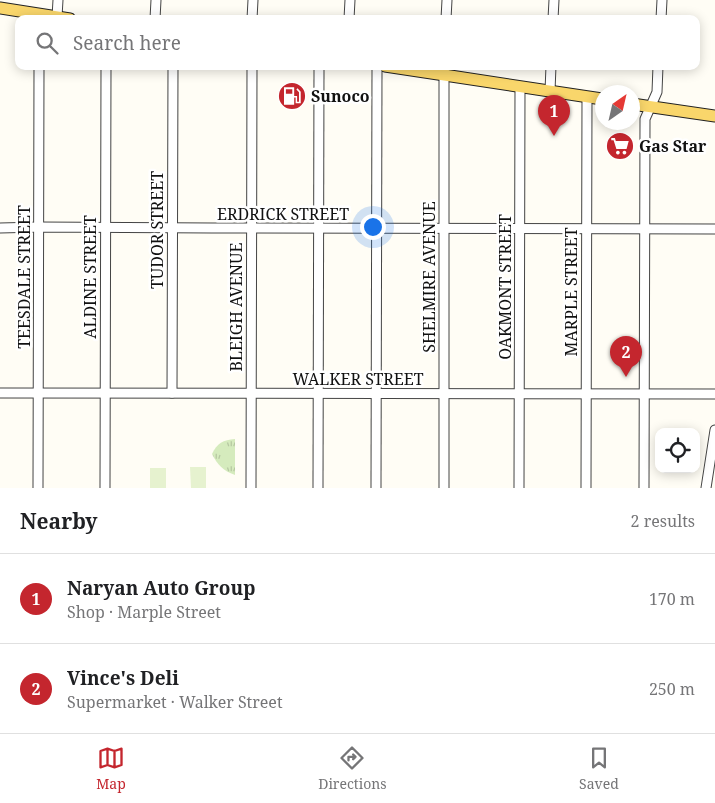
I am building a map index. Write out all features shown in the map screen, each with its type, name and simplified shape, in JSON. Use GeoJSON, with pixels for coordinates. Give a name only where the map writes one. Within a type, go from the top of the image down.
{"type":"FeatureCollection","features":[{"type":"Feature","properties":{"kind":"main road"},"geometry":{"type":"LineString","coordinates":[[0,8],[34,15]]}},
{"type":"Feature","properties":{"kind":"main road"},"geometry":{"type":"LineString","coordinates":[[444,71],[520,87],[595,98]]}},
{"type":"Feature","properties":{"kind":"main road"},"geometry":{"type":"LineString","coordinates":[[640,105],[715,116]]}},
{"type":"Feature","properties":{"kind":"street"},"geometry":{"type":"LineString","coordinates":[[57,15],[58,0]]}},
{"type":"Feature","properties":{"kind":"street"},"geometry":{"type":"LineString","coordinates":[[155,15],[156,0]]}},
{"type":"Feature","properties":{"kind":"street"},"geometry":{"type":"LineString","coordinates":[[252,15],[253,0]]}},
{"type":"Feature","properties":{"kind":"street"},"geometry":{"type":"LineString","coordinates":[[349,15],[350,0]]}},
{"type":"Feature","properties":{"kind":"street"},"geometry":{"type":"LineString","coordinates":[[446,15],[447,0]]}},
{"type":"Feature","properties":{"kind":"street"},"geometry":{"type":"LineString","coordinates":[[553,15],[554,0]]}},
{"type":"Feature","properties":{"kind":"street"},"geometry":{"type":"LineString","coordinates":[[661,15],[662,0]]}},
{"type":"Feature","properties":{"kind":"street","name":"TEESDALE STREET"},"geometry":{"type":"LineString","coordinates":[[38,488],[39,70]]}},
{"type":"Feature","properties":{"kind":"street","name":"ALDINE STREET"},"geometry":{"type":"LineString","coordinates":[[105,488],[106,70]]}},
{"type":"Feature","properties":{"kind":"street","name":"TUDOR STREET"},"geometry":{"type":"LineString","coordinates":[[172,394],[173,70]]}},
{"type":"Feature","properties":{"kind":"street","name":"BLEIGH AVENUE"},"geometry":{"type":"LineString","coordinates":[[251,488],[252,70]]}},
{"type":"Feature","properties":{"kind":"street"},"geometry":{"type":"LineString","coordinates":[[318,488],[319,70]]}},
{"type":"Feature","properties":{"kind":"street"},"geometry":{"type":"LineString","coordinates":[[376,488],[377,70]]}},
{"type":"Feature","properties":{"kind":"street"},"geometry":{"type":"LineString","coordinates":[[550,91],[551,70]]}},
{"type":"Feature","properties":{"kind":"street"},"geometry":{"type":"LineString","coordinates":[[644,488],[645,119],[657,92],[658,70]]}},
{"type":"Feature","properties":{"kind":"street","name":"SHELMIRE AVENUE"},"geometry":{"type":"LineString","coordinates":[[444,71],[444,488]]}},
{"type":"Feature","properties":{"kind":"street","name":"OAKMONT STREET"},"geometry":{"type":"LineString","coordinates":[[519,488],[520,87]]}},
{"type":"Feature","properties":{"kind":"street","name":"MARPLE STREET"},"geometry":{"type":"LineString","coordinates":[[586,488],[587,97]]}},
{"type":"Feature","properties":{"kind":"street","name":"ERDRICK STREET"},"geometry":{"type":"LineString","coordinates":[[0,228],[715,229]]}},
{"type":"Feature","properties":{"kind":"street","name":"WALKER STREET"},"geometry":{"type":"LineString","coordinates":[[0,393],[715,394]]}},
{"type":"Feature","properties":{"kind":"street"},"geometry":{"type":"LineString","coordinates":[[709,487],[715,430]]}},
{"type":"Feature","properties":{"kind":"green space"},"geometry":{"type":"Polygon","coordinates":[[[235,439],[235,475],[221,467],[212,454],[221,443],[235,439]]]}},
{"type":"Feature","properties":{"kind":"green space"},"geometry":{"type":"Polygon","coordinates":[[[190,467],[206,467],[206,488],[191,488],[190,467]]]}},
{"type":"Feature","properties":{"kind":"green space"},"geometry":{"type":"Polygon","coordinates":[[[150,468],[166,468],[166,488],[150,488],[150,468]]]}},
{"type":"Feature","properties":{"kind":"place","name":"Sunoco"},"geometry":{"type":"Point","coordinates":[292,96]}},
{"type":"Feature","properties":{"kind":"place","name":"Naryan Auto Group"},"geometry":{"type":"Point","coordinates":[554,136]}},
{"type":"Feature","properties":{"kind":"place","name":"Gas Star"},"geometry":{"type":"Point","coordinates":[620,146]}},
{"type":"Feature","properties":{"kind":"place","name":"Vince's Deli"},"geometry":{"type":"Point","coordinates":[626,377]}}]}
